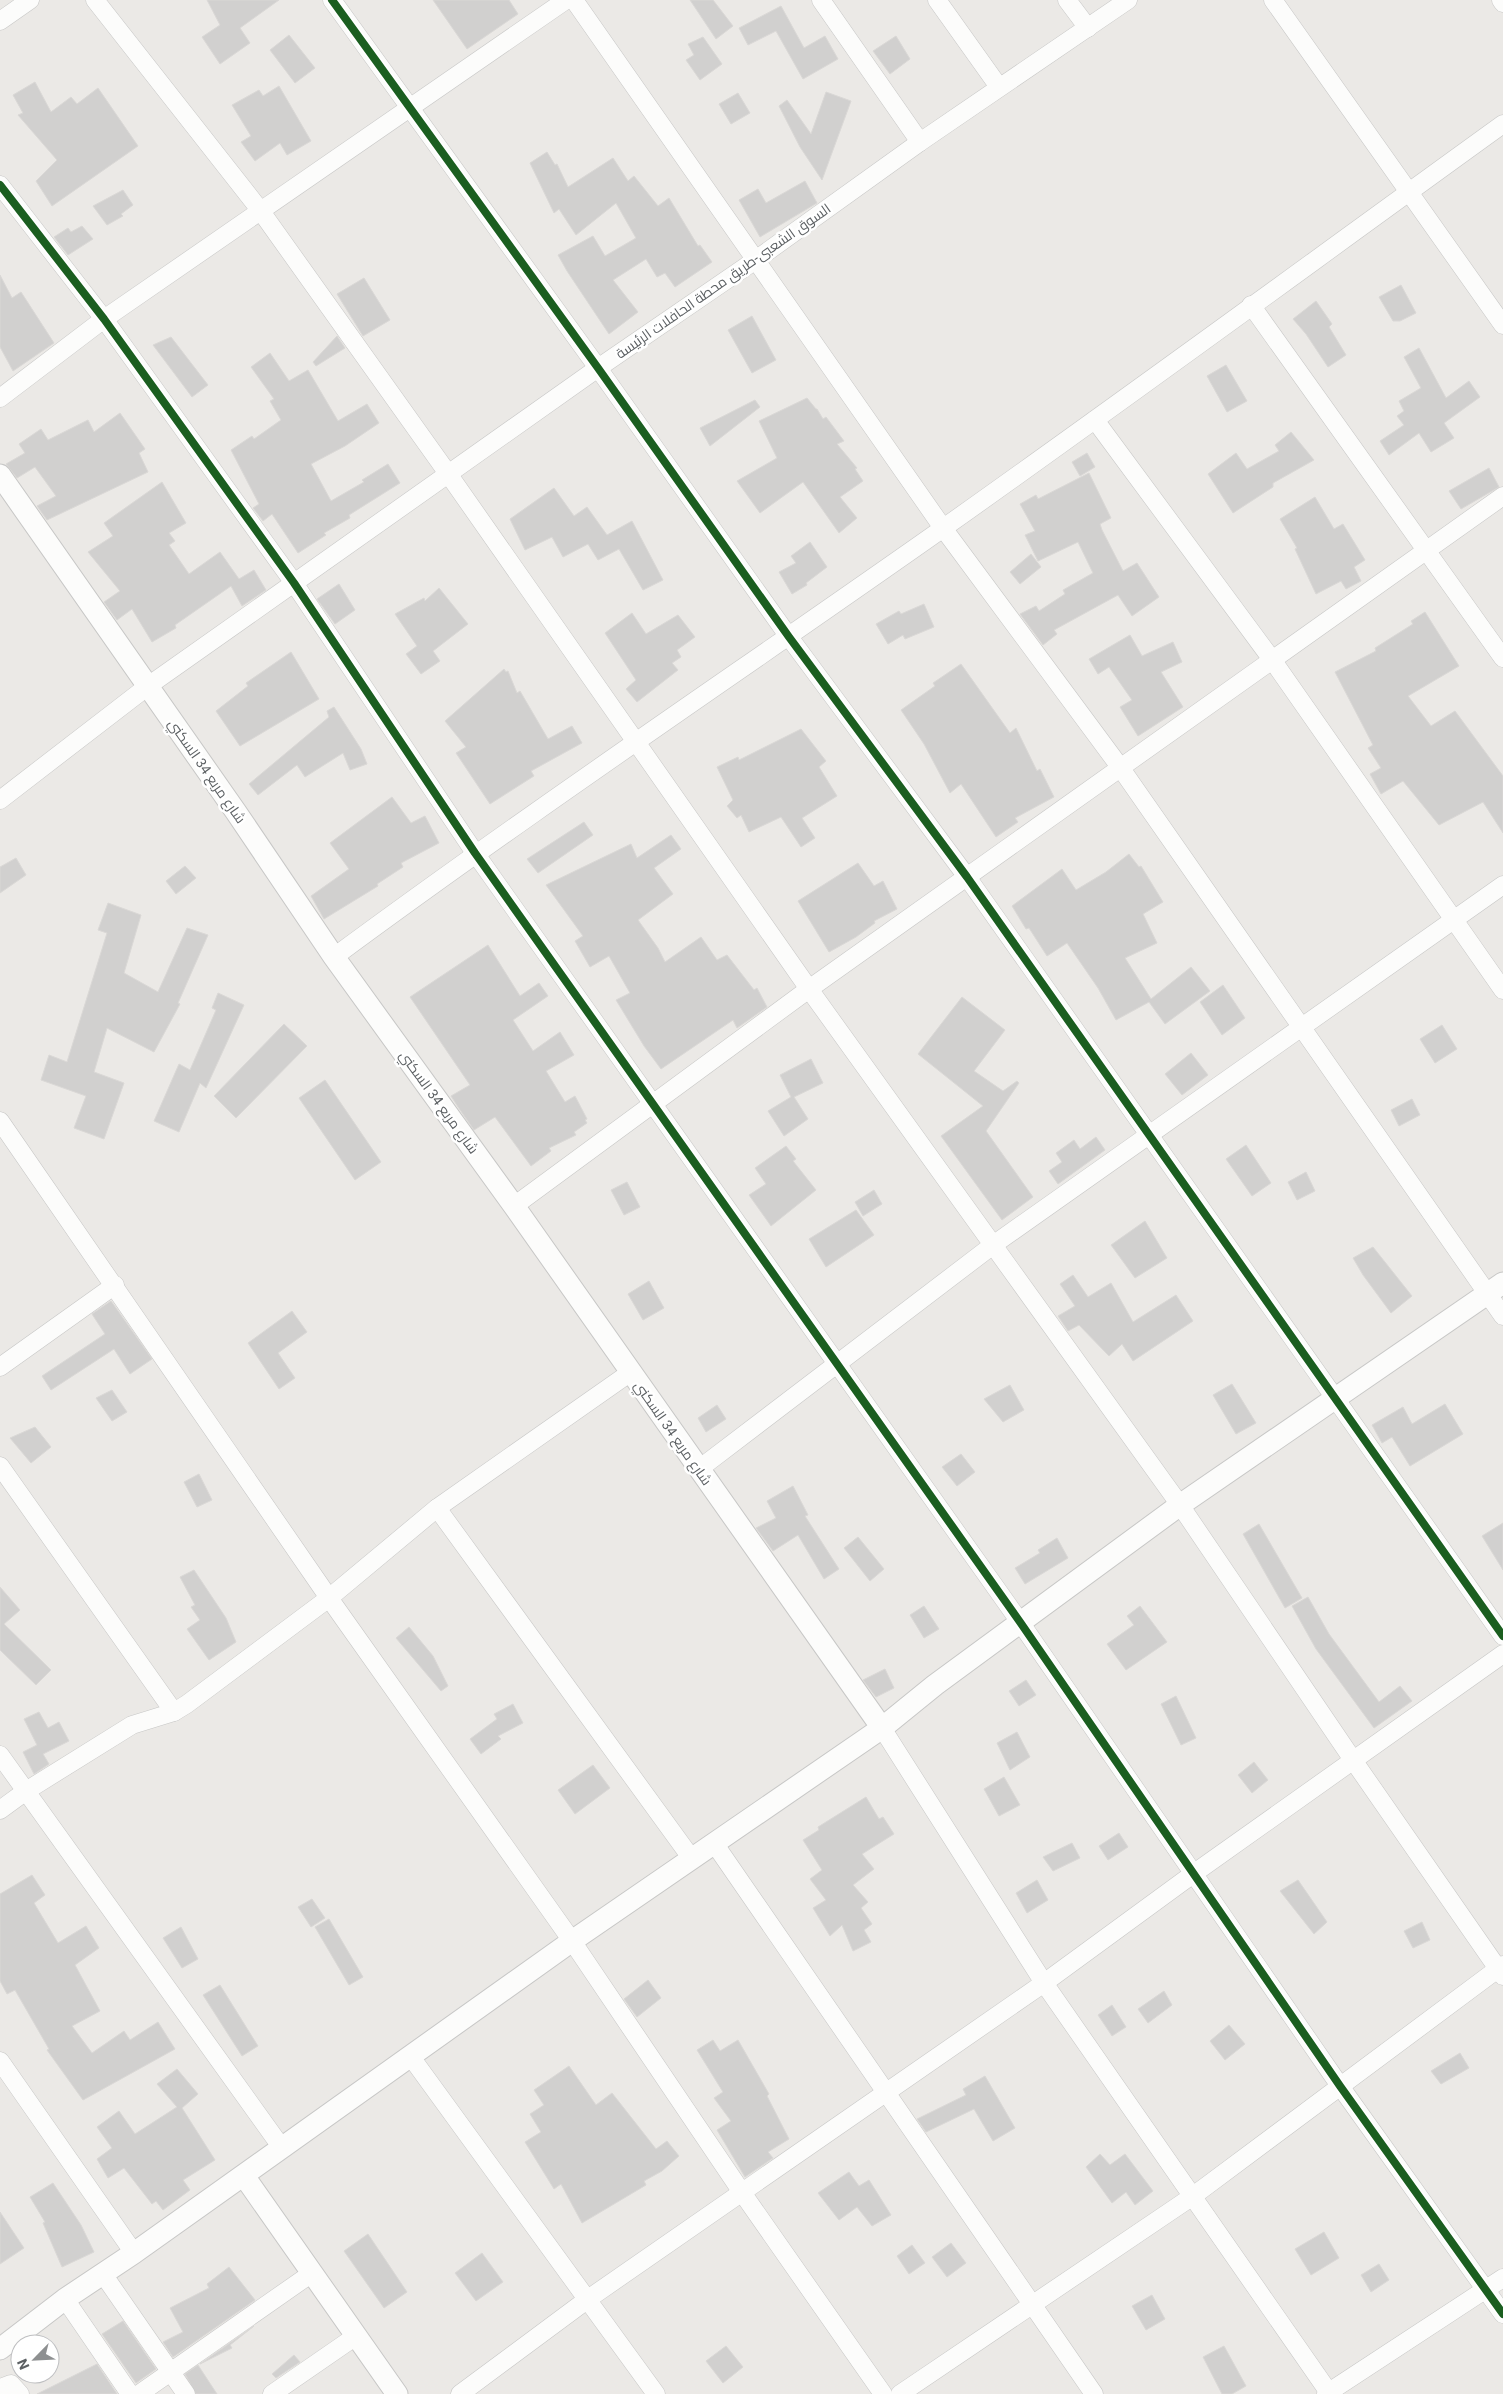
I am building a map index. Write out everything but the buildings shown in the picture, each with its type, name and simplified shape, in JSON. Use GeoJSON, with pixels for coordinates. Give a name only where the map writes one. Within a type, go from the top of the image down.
{"type":"FeatureCollection","features":[{"type":"Feature","properties":{"kind":"street"},"geometry":{"type":"LineString","coordinates":[[0,21],[30,0]]}},
{"type":"Feature","properties":{"kind":"street"},"geometry":{"type":"LineString","coordinates":[[95,0],[260,210],[449,475],[809,989],[1180,1505],[1353,1760],[1501,1970],[1340,2086],[1193,2196],[900,2394]]}},
{"type":"Feature","properties":{"kind":"street"},"geometry":{"type":"LineString","coordinates":[[332,0],[408,108],[598,368],[789,637],[966,877],[1503,1636]]}},
{"type":"Feature","properties":{"kind":"street"},"geometry":{"type":"LineString","coordinates":[[0,398],[104,319],[566,0]]}},
{"type":"Feature","properties":{"kind":"street"},"geometry":{"type":"LineString","coordinates":[[574,0],[943,528],[1120,767],[1303,1028],[1495,1288],[1503,1316]]}},
{"type":"Feature","properties":{"kind":"street"},"geometry":{"type":"LineString","coordinates":[[821,0],[920,142]]}},
{"type":"Feature","properties":{"kind":"street"},"geometry":{"type":"LineString","coordinates":[[936,0],[999,87]]}},
{"type":"Feature","properties":{"kind":"street"},"geometry":{"type":"LineString","coordinates":[[1067,0],[1088,28]]}},
{"type":"Feature","properties":{"kind":"street","name":"السوق الشعبى-طريق محطة الحافلات الرئيسة"},"geometry":{"type":"LineString","coordinates":[[0,800],[148,686],[598,368],[757,260],[920,142],[1128,0]]}},
{"type":"Feature","properties":{"kind":"street"},"geometry":{"type":"LineString","coordinates":[[1272,0],[1503,325]]}},
{"type":"Feature","properties":{"kind":"street"},"geometry":{"type":"LineString","coordinates":[[334,957],[476,853],[789,637],[1095,420],[1503,124]]}},
{"type":"Feature","properties":{"kind":"street"},"geometry":{"type":"LineString","coordinates":[[0,185],[104,319],[294,583],[476,853],[1020,1622],[1340,2086],[1503,2314]]}},
{"type":"Feature","properties":{"kind":"street"},"geometry":{"type":"LineString","coordinates":[[1251,305],[1503,658]]}},
{"type":"Feature","properties":{"kind":"street"},"geometry":{"type":"LineString","coordinates":[[1095,420],[1273,661],[1503,990]]}},
{"type":"Feature","properties":{"kind":"street","name":"شارع مربع 34 السكني"},"geometry":{"type":"LineString","coordinates":[[0,475],[334,957],[514,1206],[882,1728]]}},
{"type":"Feature","properties":{"kind":"street"},"geometry":{"type":"LineString","coordinates":[[514,1206],[809,989],[1503,496]]}},
{"type":"Feature","properties":{"kind":"street"},"geometry":{"type":"LineString","coordinates":[[699,1469],[993,1245],[1503,885]]}},
{"type":"Feature","properties":{"kind":"street"},"geometry":{"type":"LineString","coordinates":[[0,1121],[115,1285],[329,1598],[572,1942],[741,2191],[883,2394]]}},
{"type":"Feature","properties":{"kind":"street"},"geometry":{"type":"LineString","coordinates":[[0,1367],[115,1285]]}},
{"type":"Feature","properties":{"kind":"street"},"geometry":{"type":"LineString","coordinates":[[1,2346],[65,2299],[244,2176],[572,1942],[882,1728],[934,1685],[1180,1505],[1495,1288]]}},
{"type":"Feature","properties":{"kind":"street"},"geometry":{"type":"LineString","coordinates":[[0,1810],[26,1791],[132,1725],[174,1712],[329,1598],[437,1508],[631,1372]]}},
{"type":"Feature","properties":{"kind":"street"},"geometry":{"type":"LineString","coordinates":[[0,1466],[174,1712]]}},
{"type":"Feature","properties":{"kind":"street"},"geometry":{"type":"LineString","coordinates":[[437,1508],[692,1859]]}},
{"type":"Feature","properties":{"kind":"street"},"geometry":{"type":"LineString","coordinates":[[460,2394],[588,2299],[741,2191],[1044,1983],[1193,1874],[1503,1654]]}},
{"type":"Feature","properties":{"kind":"street"},"geometry":{"type":"LineString","coordinates":[[882,1728],[1044,1983],[1328,2393],[1503,2278]]}},
{"type":"Feature","properties":{"kind":"street"},"geometry":{"type":"LineString","coordinates":[[0,1755],[282,2148]]}},
{"type":"Feature","properties":{"kind":"street"},"geometry":{"type":"LineString","coordinates":[[714,1843],[1094,2394]]}},
{"type":"Feature","properties":{"kind":"street"},"geometry":{"type":"LineString","coordinates":[[411,2057],[656,2394]]}},
{"type":"Feature","properties":{"kind":"street"},"geometry":{"type":"LineString","coordinates":[[0,2061],[134,2253]]}},
{"type":"Feature","properties":{"kind":"street"},"geometry":{"type":"LineString","coordinates":[[244,2176],[394,2393]]}},
{"type":"Feature","properties":{"kind":"street"},"geometry":{"type":"LineString","coordinates":[[139,2394],[312,2273]]}},
{"type":"Feature","properties":{"kind":"street"},"geometry":{"type":"LineString","coordinates":[[103,2274],[186,2394]]}},
{"type":"Feature","properties":{"kind":"street"},"geometry":{"type":"LineString","coordinates":[[65,2299],[130,2394]]}},
{"type":"Feature","properties":{"kind":"street"},"geometry":{"type":"LineString","coordinates":[[272,2394],[356,2336]]}},
{"type":"Feature","properties":{"kind":"street"},"geometry":{"type":"LineString","coordinates":[[0,2388],[11,2384],[20,2394]]}},
{"type":"Feature","properties":{"kind":"cycle path"},"geometry":{"type":"LineString","coordinates":[[332,0],[598,368],[789,637],[967,877],[1503,1636]]}},
{"type":"Feature","properties":{"kind":"cycle path"},"geometry":{"type":"LineString","coordinates":[[0,185],[104,319],[294,583],[475,853],[1020,1622],[1340,2086],[1503,2314]]}}]}
